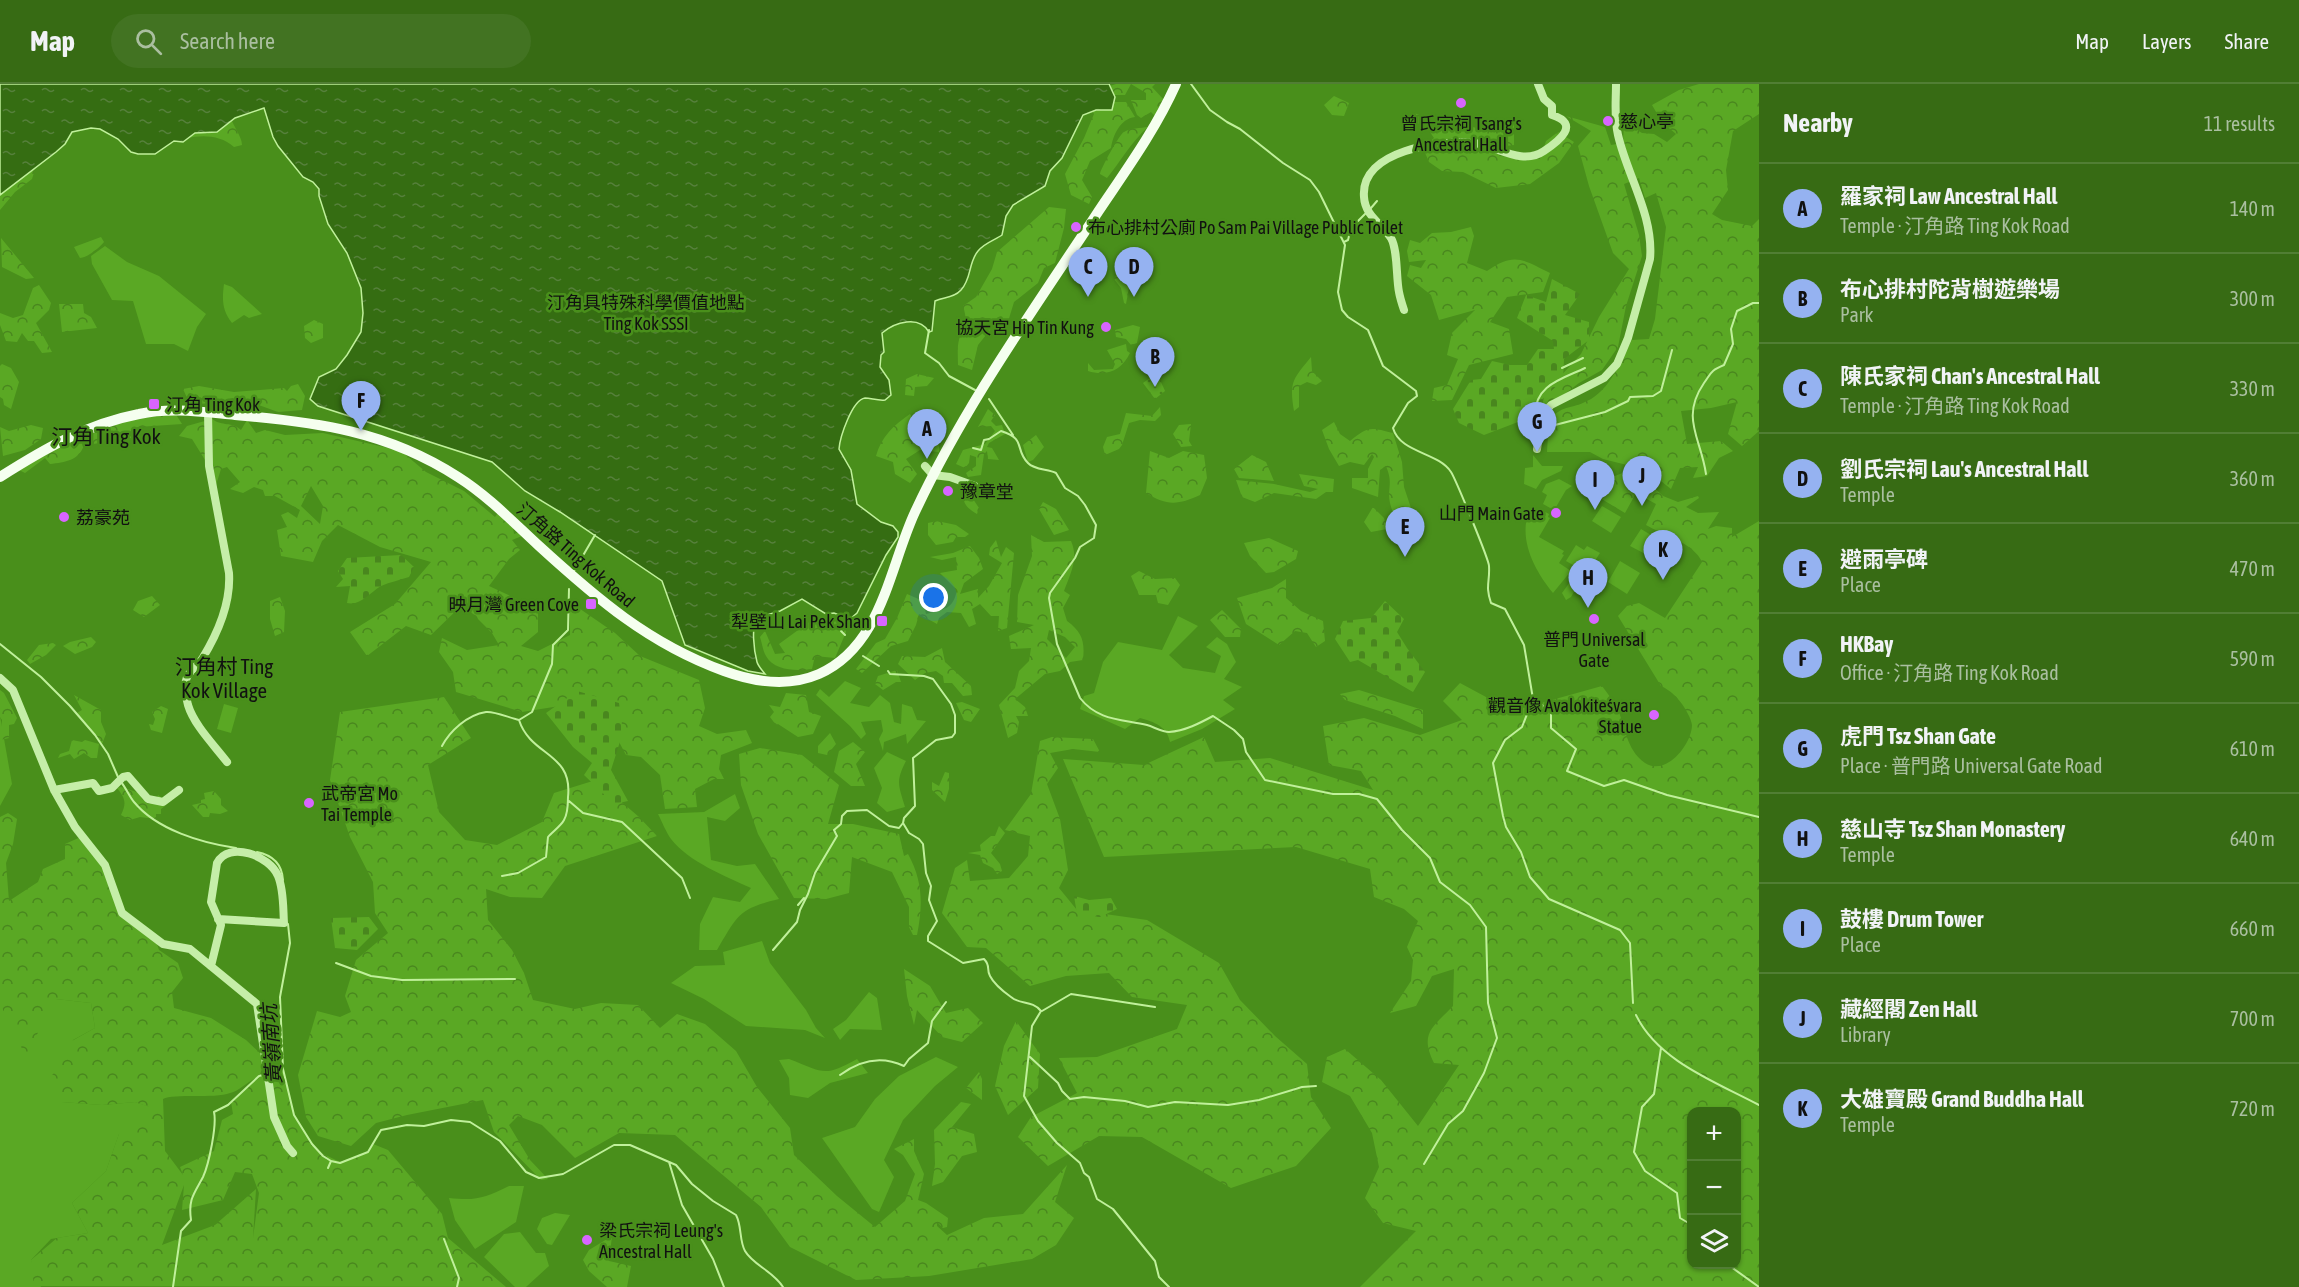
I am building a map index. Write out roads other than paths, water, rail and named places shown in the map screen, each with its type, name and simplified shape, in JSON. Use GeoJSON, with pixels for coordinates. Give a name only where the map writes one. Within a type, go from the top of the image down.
{"type":"FeatureCollection","features":[{"type":"Feature","properties":{"kind":"main road","name":"汀角路 Ting Kok Road"},"geometry":{"type":"LineString","coordinates":[[0,477],[44,449],[96,425],[140,413],[169,410],[208,412],[330,425],[386,440],[425,458],[460,478],[487,499],[594,596],[634,626],[686,657],[743,677],[775,682],[798,681],[822,673],[857,645],[876,614],[902,543],[933,475],[978,395],[1130,166],[1176,84]]}},
{"type":"Feature","properties":{"kind":"street"},"geometry":{"type":"LineString","coordinates":[[1404,310],[1399,292],[1392,239],[1368,212],[1364,190],[1369,172],[1405,151],[1452,143],[1474,143],[1511,154],[1534,157],[1562,136],[1566,128],[1563,118],[1552,115],[1552,105],[1544,99],[1538,84]]}},
{"type":"Feature","properties":{"kind":"street"},"geometry":{"type":"LineString","coordinates":[[1537,449],[1541,421],[1546,410],[1551,405],[1604,378],[1617,364],[1628,338],[1650,259],[1652,243],[1648,226],[1617,132],[1616,84]]}},
{"type":"Feature","properties":{"kind":"street"},"geometry":{"type":"LineString","coordinates":[[208,412],[209,466],[229,573],[229,590],[224,615],[202,659],[187,678],[186,694],[194,717],[227,762]]}},
{"type":"Feature","properties":{"kind":"street"},"geometry":{"type":"LineString","coordinates":[[925,466],[933,475],[950,477],[975,486]]}},
{"type":"Feature","properties":{"kind":"street"},"geometry":{"type":"LineString","coordinates":[[0,678],[13,690],[54,790],[75,827],[105,865],[122,913],[163,944],[190,949],[257,1004],[274,1117],[287,1146],[293,1153]]}},
{"type":"Feature","properties":{"kind":"street"},"geometry":{"type":"LineString","coordinates":[[54,790],[93,783],[99,791],[112,788],[123,777],[128,776],[148,799],[163,802],[179,790]]}},
{"type":"Feature","properties":{"kind":"street"},"geometry":{"type":"LineString","coordinates":[[211,966],[221,925],[218,919],[211,902],[219,858],[229,853],[241,852],[266,861],[274,868],[279,878],[284,923],[218,919]]}},
{"type":"Feature","properties":{"kind":"water","name":"汀角具特殊科學價值地點 Ting Kok SSSI"},"geometry":{"type":"Polygon","coordinates":[[[0,84],[1109,84],[1115,97],[1112,110],[1096,110],[1083,115],[1062,158],[1050,171],[1045,186],[1013,205],[1006,216],[1002,235],[980,248],[961,290],[952,296],[935,301],[932,331],[929,332],[919,323],[907,322],[893,326],[882,333],[884,352],[881,355],[880,367],[889,380],[891,395],[885,400],[865,398],[860,400],[851,412],[839,449],[851,470],[857,504],[881,522],[893,526],[898,532],[898,537],[886,555],[857,613],[850,619],[834,613],[826,614],[802,599],[780,611],[757,618],[754,633],[755,652],[758,664],[765,674],[748,671],[685,645],[662,581],[525,491],[492,462],[318,406],[310,399],[319,377],[336,369],[361,332],[363,313],[361,288],[347,253],[328,224],[319,189],[313,182],[303,177],[278,146],[264,108],[235,118],[217,132],[195,133],[183,142],[174,141],[155,154],[131,152],[118,139],[100,129],[91,128],[72,132],[65,144],[56,152],[0,195],[0,84]]]}},
{"type":"Feature","properties":{"kind":"waterway"},"geometry":{"type":"LineString","coordinates":[[1191,84],[1210,110],[1310,180],[1319,192],[1345,245],[1338,292],[1342,310],[1348,317],[1368,330],[1383,366],[1416,391],[1417,396],[1408,403],[1393,428],[1403,443],[1437,460],[1451,472],[1488,561],[1488,592],[1491,603],[1505,609],[1524,645],[1533,699],[1522,727],[1505,740],[1493,763],[1506,827],[1521,852],[1530,877],[1549,899],[1620,930],[1630,943],[1633,1003]]}},
{"type":"Feature","properties":{"kind":"waterway"},"geometry":{"type":"LineString","coordinates":[[1371,208],[1377,201]]}},
{"type":"Feature","properties":{"kind":"waterway"},"geometry":{"type":"LineString","coordinates":[[1344,242],[1348,240],[1351,228],[1367,212]]}},
{"type":"Feature","properties":{"kind":"waterway"},"geometry":{"type":"LineString","coordinates":[[1706,474],[1694,428],[1693,407],[1697,395],[1712,372],[1724,365],[1733,344],[1731,329],[1737,311],[1753,303],[1759,303]]}},
{"type":"Feature","properties":{"kind":"waterway"},"geometry":{"type":"LineString","coordinates":[[929,330],[925,353],[939,363],[949,376],[975,390]]}},
{"type":"Feature","properties":{"kind":"waterway"},"geometry":{"type":"LineString","coordinates":[[1555,425],[1605,412],[1628,401],[1630,397],[1653,396],[1661,391],[1672,350]]}},
{"type":"Feature","properties":{"kind":"waterway"},"geometry":{"type":"LineString","coordinates":[[1562,368],[1583,358]]}},
{"type":"Feature","properties":{"kind":"waterway"},"geometry":{"type":"LineString","coordinates":[[1535,416],[1536,405],[1544,390],[1551,384],[1585,368]]}},
{"type":"Feature","properties":{"kind":"waterway"},"geometry":{"type":"LineString","coordinates":[[989,399],[1013,435]]}},
{"type":"Feature","properties":{"kind":"waterway"},"geometry":{"type":"LineString","coordinates":[[973,448],[981,450],[984,440],[1001,431],[1014,437],[1028,463],[1056,473],[1065,488],[1078,496],[1085,505],[1096,525],[1094,538],[1080,547],[1049,598],[1057,644],[1080,698],[1087,706],[1111,718],[1147,725],[1166,732],[1187,728],[1213,716],[1243,739],[1246,752],[1265,780],[1333,794],[1359,794],[1377,799],[1402,830],[1430,858],[1440,882],[1470,905],[1486,927],[1488,1003],[1497,1038],[1484,1073],[1463,1111],[1448,1124],[1424,1164]]}},
{"type":"Feature","properties":{"kind":"waterway"},"geometry":{"type":"LineString","coordinates":[[574,571],[595,535]]}},
{"type":"Feature","properties":{"kind":"waterway"},"geometry":{"type":"LineString","coordinates":[[502,876],[518,873],[546,857],[548,837],[563,822],[567,812],[568,782],[564,771],[532,741],[519,720],[532,712],[552,664],[553,645],[568,630],[569,589]]}},
{"type":"Feature","properties":{"kind":"waterway"},"geometry":{"type":"LineString","coordinates":[[841,631],[845,635]]}},
{"type":"Feature","properties":{"kind":"waterway","name":"黃嶺南坑"},"geometry":{"type":"LineString","coordinates":[[0,644],[41,677],[70,706],[108,754],[118,777]]}},
{"type":"Feature","properties":{"kind":"waterway"},"geometry":{"type":"LineString","coordinates":[[863,656],[879,666]]}},
{"type":"Feature","properties":{"kind":"waterway"},"geometry":{"type":"LineString","coordinates":[[773,950],[797,922],[815,873],[837,836],[834,830],[841,824],[842,816],[847,811],[867,810],[889,826],[899,828],[904,818],[915,806],[913,758],[936,740],[952,737],[955,733],[955,715],[951,704],[933,679],[924,676],[890,674],[888,671]]}},
{"type":"Feature","properties":{"kind":"waterway"},"geometry":{"type":"LineString","coordinates":[[1533,699],[1551,711],[1551,728],[1576,749],[1567,771],[1604,786],[1624,780],[1667,795],[1759,817]]}},
{"type":"Feature","properties":{"kind":"waterway"},"geometry":{"type":"LineString","coordinates":[[442,746],[460,724],[472,716],[486,712],[519,720]]}},
{"type":"Feature","properties":{"kind":"waterway","name":"黃嶺南坑"},"geometry":{"type":"LineString","coordinates":[[121,782],[132,800],[144,812],[167,828],[195,839],[236,848]]}},
{"type":"Feature","properties":{"kind":"waterway"},"geometry":{"type":"LineString","coordinates":[[569,801],[583,813],[622,822],[682,878],[690,898]]}},
{"type":"Feature","properties":{"kind":"waterway"},"geometry":{"type":"LineString","coordinates":[[903,823],[909,833],[923,844],[926,873],[931,886],[929,900],[937,921],[928,936],[928,941],[963,963],[984,959],[990,976],[999,988],[1015,999],[1034,1005],[1041,1011],[1032,1026],[1024,1096],[1038,1121],[1057,1143],[1080,1163],[1084,1173],[1089,1177],[1097,1199],[1113,1209],[1155,1261],[1159,1277],[1169,1287]]}},
{"type":"Feature","properties":{"kind":"waterway","name":"黃嶺南坑"},"geometry":{"type":"LineString","coordinates":[[257,852],[275,861],[281,869],[283,880]]}},
{"type":"Feature","properties":{"kind":"waterway"},"geometry":{"type":"LineString","coordinates":[[798,905],[804,898]]}},
{"type":"Feature","properties":{"kind":"waterway","name":"黃嶺南坑"},"geometry":{"type":"LineString","coordinates":[[288,924],[290,943],[280,997],[283,1069],[294,1115],[312,1144],[323,1156],[340,1163],[368,1152],[381,1130],[407,1125],[424,1126],[451,1120],[470,1122],[500,1141],[526,1172],[539,1178],[563,1174],[614,1145],[630,1145],[676,1165],[692,1184],[713,1201],[736,1215],[745,1251],[783,1287]]}},
{"type":"Feature","properties":{"kind":"waterway"},"geometry":{"type":"LineString","coordinates":[[336,963],[371,976],[402,980],[515,979]]}},
{"type":"Feature","properties":{"kind":"waterway"},"geometry":{"type":"LineString","coordinates":[[1042,1011],[1071,994],[1155,1007]]}},
{"type":"Feature","properties":{"kind":"waterway"},"geometry":{"type":"LineString","coordinates":[[840,1075],[855,1066],[871,1061],[887,1061],[904,1066],[928,1043],[932,1021],[946,1002]]}},
{"type":"Feature","properties":{"kind":"waterway"},"geometry":{"type":"LineString","coordinates":[[1636,1015],[1658,1045],[1673,1058],[1707,1079],[1759,1105]]}},
{"type":"Feature","properties":{"kind":"waterway"},"geometry":{"type":"LineString","coordinates":[[1661,1048],[1654,1094],[1642,1107],[1634,1152],[1645,1171],[1677,1193],[1680,1218],[1687,1222]]}},
{"type":"Feature","properties":{"kind":"waterway"},"geometry":{"type":"LineString","coordinates":[[1030,1057],[1058,1083],[1070,1099],[1084,1097],[1125,1101],[1148,1107],[1175,1102],[1228,1105],[1259,1100],[1302,1087],[1316,1086]]}},
{"type":"Feature","properties":{"kind":"waterway"},"geometry":{"type":"LineString","coordinates":[[271,1072],[283,1069]]}},
{"type":"Feature","properties":{"kind":"waterway"},"geometry":{"type":"LineString","coordinates":[[173,1287],[181,1231],[191,1220],[191,1202],[203,1177],[210,1154],[214,1112],[228,1105],[259,1076],[266,1074]]}},
{"type":"Feature","properties":{"kind":"waterway","name":"黃嶺南坑"},"geometry":{"type":"LineString","coordinates":[[328,1168],[331,1161]]}},
{"type":"Feature","properties":{"kind":"waterway"},"geometry":{"type":"LineString","coordinates":[[669,1162],[682,1205],[713,1259],[724,1287]]}},
{"type":"Feature","properties":{"kind":"waterway"},"geometry":{"type":"LineString","coordinates":[[444,1239],[459,1278],[457,1287]]}},
{"type":"Feature","properties":{"kind":"waterway"},"geometry":{"type":"LineString","coordinates":[[1734,1269],[1759,1287]]}},
{"type":"Feature","properties":{"kind":"place","name":"曾氏宗祠 Tsang's Ancestral Hall"},"geometry":{"type":"Point","coordinates":[1461,103]}},
{"type":"Feature","properties":{"kind":"place","name":"慈心亭"},"geometry":{"type":"Point","coordinates":[1608,121]}},
{"type":"Feature","properties":{"kind":"place","name":"布心排村公廁 Po Sam Pai Village Public Toilet"},"geometry":{"type":"Point","coordinates":[1076,227]}},
{"type":"Feature","properties":{"kind":"place","name":"陳氏家祠 Chan's Ancestral Hall"},"geometry":{"type":"Point","coordinates":[1088,297]}},
{"type":"Feature","properties":{"kind":"place","name":"劉氏宗祠 Lau's Ancestral Hall"},"geometry":{"type":"Point","coordinates":[1134,297]}},
{"type":"Feature","properties":{"kind":"place","name":"協天宮 Hip Tin Kung"},"geometry":{"type":"Point","coordinates":[1106,327]}},
{"type":"Feature","properties":{"kind":"place","name":"布心排村陀背樹遊樂場"},"geometry":{"type":"Point","coordinates":[1155,387]}},
{"type":"Feature","properties":{"kind":"place","name":"汀角 Ting Kok"},"geometry":{"type":"Point","coordinates":[154,404]}},
{"type":"Feature","properties":{"kind":"place","name":"HKBay"},"geometry":{"type":"Point","coordinates":[361,431]}},
{"type":"Feature","properties":{"kind":"place","name":"虎門 Tsz Shan Gate"},"geometry":{"type":"Point","coordinates":[1537,452]}},
{"type":"Feature","properties":{"kind":"place","name":"羅家祠 Law Ancestral Hall"},"geometry":{"type":"Point","coordinates":[927,459]}},
{"type":"Feature","properties":{"kind":"place","name":"豫章堂"},"geometry":{"type":"Point","coordinates":[948,491]}},
{"type":"Feature","properties":{"kind":"place","name":"藏經閣 Zen Hall"},"geometry":{"type":"Point","coordinates":[1642,506]}},
{"type":"Feature","properties":{"kind":"place","name":"鼓樓 Drum Tower"},"geometry":{"type":"Point","coordinates":[1595,510]}},
{"type":"Feature","properties":{"kind":"place","name":"山門 Main Gate"},"geometry":{"type":"Point","coordinates":[1556,513]}},
{"type":"Feature","properties":{"kind":"place","name":"荔豪苑"},"geometry":{"type":"Point","coordinates":[64,517]}},
{"type":"Feature","properties":{"kind":"place","name":"避雨亭碑"},"geometry":{"type":"Point","coordinates":[1405,557]}},
{"type":"Feature","properties":{"kind":"place","name":"大雄寶殿 Grand Buddha Hall"},"geometry":{"type":"Point","coordinates":[1663,580]}},
{"type":"Feature","properties":{"kind":"place","name":"映月灣 Green Cove"},"geometry":{"type":"Point","coordinates":[591,604]}},
{"type":"Feature","properties":{"kind":"place","name":"慈山寺 Tsz Shan Monastery"},"geometry":{"type":"Point","coordinates":[1588,608]}},
{"type":"Feature","properties":{"kind":"place","name":"普門 Universal Gate"},"geometry":{"type":"Point","coordinates":[1594,619]}},
{"type":"Feature","properties":{"kind":"place","name":"犁壁山 Lai Pek Shan"},"geometry":{"type":"Point","coordinates":[882,621]}},
{"type":"Feature","properties":{"kind":"place","name":"觀音像 Avalokiteśvara Statue"},"geometry":{"type":"Point","coordinates":[1654,715]}},
{"type":"Feature","properties":{"kind":"place","name":"武帝宮 Mo Tai Temple"},"geometry":{"type":"Point","coordinates":[309,803]}},
{"type":"Feature","properties":{"kind":"place","name":"梁氏宗祠 Leung's Ancestral Hall"},"geometry":{"type":"Point","coordinates":[587,1240]}},
{"type":"Feature","properties":{"kind":"district","name":"汀角 Ting Kok"},"geometry":{"type":"Point","coordinates":[106,436]}},
{"type":"Feature","properties":{"kind":"district","name":"汀角村 Ting Kok Village"},"geometry":{"type":"Point","coordinates":[224,678]}}]}
